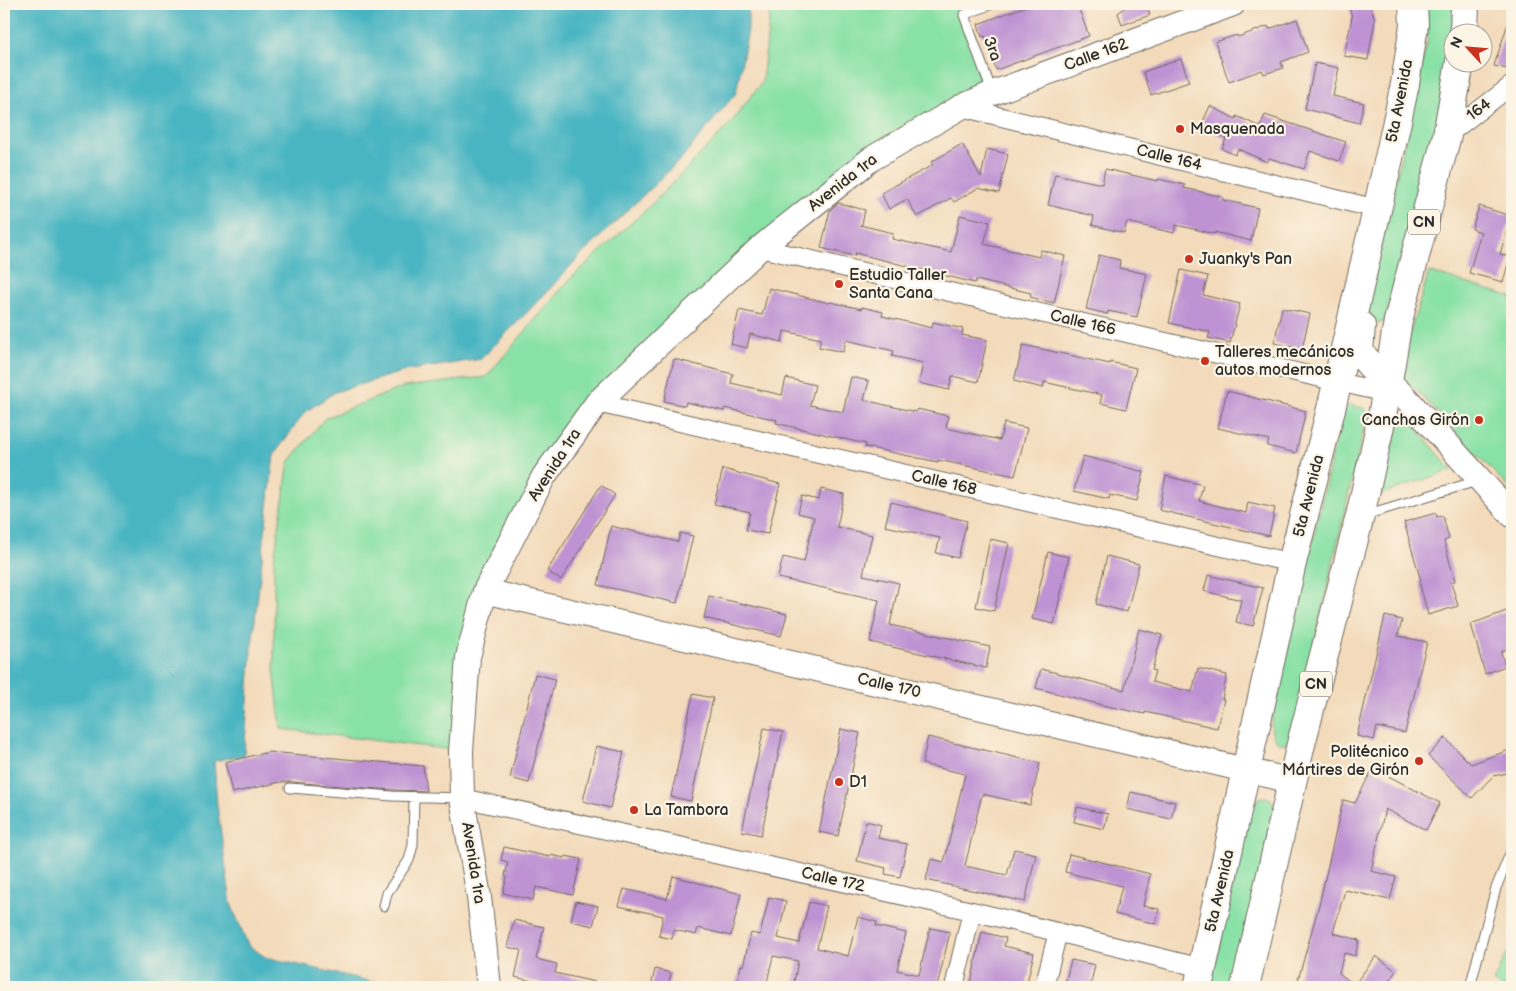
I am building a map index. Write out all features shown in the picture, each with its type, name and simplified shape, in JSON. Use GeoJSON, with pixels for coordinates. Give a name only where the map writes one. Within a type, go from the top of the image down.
{"type":"FeatureCollection","features":[{"type":"Feature","properties":{"kind":"highway","name":"5ta Avenida"},"geometry":{"type":"LineString","coordinates":[[1200,977],[1292,564],[1338,381],[1357,320],[1377,209],[1405,84],[1414,25],[1413,4]]}},
{"type":"Feature","properties":{"kind":"highway"},"geometry":{"type":"LineString","coordinates":[[1464,22],[1465,4]]}},
{"type":"Feature","properties":{"kind":"highway","name":"CN"},"geometry":{"type":"LineString","coordinates":[[1245,987],[1301,744],[1393,391],[1398,324],[1447,135],[1458,72]]}},
{"type":"Feature","properties":{"kind":"highway"},"geometry":{"type":"LineString","coordinates":[[1357,320],[1366,330],[1380,333],[1398,324]]}},
{"type":"Feature","properties":{"kind":"highway"},"geometry":{"type":"LineString","coordinates":[[1357,320],[1359,352],[1393,391]]}},
{"type":"Feature","properties":{"kind":"street","name":"Calle 162"},"geometry":{"type":"LineString","coordinates":[[961,107],[993,93],[1233,4]]}},
{"type":"Feature","properties":{"kind":"street","name":"164"},"geometry":{"type":"LineString","coordinates":[[1447,135],[1512,85]]}},
{"type":"Feature","properties":{"kind":"street","name":"Calle 164"},"geometry":{"type":"LineString","coordinates":[[961,107],[1377,209]]}},
{"type":"Feature","properties":{"kind":"street","name":"Avenida 1ra"},"geometry":{"type":"LineString","coordinates":[[489,987],[478,896],[462,798],[461,751],[468,657],[485,591],[544,476],[597,403],[760,248],[871,159],[961,107]]}},
{"type":"Feature","properties":{"kind":"street","name":"Calle 166"},"geometry":{"type":"LineString","coordinates":[[760,248],[1338,381],[1393,391]]}},
{"type":"Feature","properties":{"kind":"street"},"geometry":{"type":"LineString","coordinates":[[1393,391],[1512,515]]}},
{"type":"Feature","properties":{"kind":"street","name":"Calle 168"},"geometry":{"type":"LineString","coordinates":[[597,403],[1292,564]]}},
{"type":"Feature","properties":{"kind":"street","name":"Calle 170"},"geometry":{"type":"LineString","coordinates":[[485,591],[1292,782]]}},
{"type":"Feature","properties":{"kind":"street","name":"Calle 172"},"geometry":{"type":"LineString","coordinates":[[462,798],[972,911],[1058,932],[1200,977]]}},
{"type":"Feature","properties":{"kind":"street"},"geometry":{"type":"LineString","coordinates":[[954,987],[972,911]]}},
{"type":"Feature","properties":{"kind":"street"},"geometry":{"type":"LineString","coordinates":[[1044,987],[1058,932]]}},
{"type":"Feature","properties":{"kind":"lane","name":"3ra"},"geometry":{"type":"LineString","coordinates":[[992,4],[964,15],[993,93]]}},
{"type":"Feature","properties":{"kind":"lane"},"geometry":{"type":"LineString","coordinates":[[1360,516],[1480,480]]}},
{"type":"Feature","properties":{"kind":"lane"},"geometry":{"type":"LineString","coordinates":[[290,788],[414,797],[462,798]]}},
{"type":"Feature","properties":{"kind":"lane"},"geometry":{"type":"LineString","coordinates":[[384,906],[387,893],[409,860],[413,845],[414,797]]}},
{"type":"Feature","properties":{"kind":"lane"},"geometry":{"type":"LineString","coordinates":[[1470,987],[1496,888],[1512,849]]}},
{"type":"Feature","properties":{"kind":"green space"},"geometry":{"type":"Polygon","coordinates":[[[771,4],[992,4],[964,15],[993,93],[871,159],[597,403],[485,591],[461,751],[281,729],[274,669],[274,559],[289,462],[325,418],[403,387],[486,377],[570,279],[652,204],[729,125],[762,82],[771,4]]]}},
{"type":"Feature","properties":{"kind":"green space"},"geometry":{"type":"Polygon","coordinates":[[[1427,4],[1453,4],[1453,22],[1444,22],[1444,72],[1447,72],[1439,114],[1384,322],[1375,323],[1369,319],[1367,308],[1428,38],[1427,4]]]}},
{"type":"Feature","properties":{"kind":"green space","name":"Canchas Girón"},"geometry":{"type":"Polygon","coordinates":[[[1429,272],[1512,297],[1512,491],[1398,371],[1429,272]]]}},
{"type":"Feature","properties":{"kind":"green space"},"geometry":{"type":"Polygon","coordinates":[[[1349,405],[1364,408],[1367,414],[1293,736],[1288,743],[1279,743],[1271,728],[1272,717],[1342,413],[1349,405]]]}},
{"type":"Feature","properties":{"kind":"green space"},"geometry":{"type":"Polygon","coordinates":[[[1402,422],[1409,422],[1414,425],[1452,470],[1379,495],[1397,428],[1402,422]]]}},
{"type":"Feature","properties":{"kind":"green space"},"geometry":{"type":"Polygon","coordinates":[[[1266,797],[1272,800],[1275,810],[1235,987],[1210,987],[1250,808],[1259,798],[1266,797]]]}},
{"type":"Feature","properties":{"kind":"green space"},"geometry":{"type":"Polygon","coordinates":[[[1512,944],[1512,987],[1500,987],[1493,982],[1512,944]]]}},
{"type":"Feature","properties":{"kind":"water"},"geometry":{"type":"Polygon","coordinates":[[[4,4],[748,4],[748,30],[736,93],[682,158],[578,258],[481,359],[405,371],[335,392],[305,412],[274,455],[252,646],[244,755],[214,761],[217,805],[231,904],[248,945],[265,957],[387,985],[387,987],[4,987],[4,4]]]}},
{"type":"Feature","properties":{"kind":"building"},"geometry":{"type":"Polygon","coordinates":[[[1032,4],[1077,4],[1089,36],[996,70],[985,36],[982,37],[978,24],[1032,4]]]}},
{"type":"Feature","properties":{"kind":"building"},"geometry":{"type":"Polygon","coordinates":[[[1129,4],[1146,4],[1150,15],[1122,25],[1118,13],[1129,4]]]}},
{"type":"Feature","properties":{"kind":"building"},"geometry":{"type":"Polygon","coordinates":[[[1348,4],[1370,4],[1375,20],[1368,60],[1344,56],[1352,17],[1348,4]]]}},
{"type":"Feature","properties":{"kind":"building"},"geometry":{"type":"Polygon","coordinates":[[[1510,17],[1512,17],[1512,70],[1494,66],[1510,17]]]}},
{"type":"Feature","properties":{"kind":"building"},"geometry":{"type":"Polygon","coordinates":[[[1297,19],[1308,52],[1281,62],[1283,68],[1264,74],[1262,70],[1229,82],[1215,42],[1237,35],[1238,37],[1268,26],[1269,29],[1297,19]]]}},
{"type":"Feature","properties":{"kind":"building"},"geometry":{"type":"Polygon","coordinates":[[[1181,59],[1189,82],[1151,95],[1143,72],[1181,59]]]}},
{"type":"Feature","properties":{"kind":"building"},"geometry":{"type":"Polygon","coordinates":[[[1315,63],[1339,68],[1333,96],[1364,103],[1359,123],[1305,109],[1315,63]]]}},
{"type":"Feature","properties":{"kind":"building"},"geometry":{"type":"Polygon","coordinates":[[[1210,106],[1236,119],[1237,116],[1260,127],[1265,115],[1346,142],[1339,161],[1310,151],[1304,169],[1269,158],[1267,162],[1238,149],[1235,155],[1222,149],[1226,139],[1201,126],[1210,106]]]}},
{"type":"Feature","properties":{"kind":"building"},"geometry":{"type":"Polygon","coordinates":[[[962,144],[981,177],[987,149],[1008,154],[999,193],[978,188],[954,202],[951,198],[917,217],[907,199],[889,209],[881,193],[933,165],[931,162],[962,144]]]}},
{"type":"Feature","properties":{"kind":"building"},"geometry":{"type":"Polygon","coordinates":[[[1105,169],[1185,185],[1184,188],[1258,208],[1251,241],[1176,225],[1174,233],[1127,222],[1124,233],[1092,225],[1094,216],[1048,205],[1055,174],[1102,184],[1105,169]]]}},
{"type":"Feature","properties":{"kind":"building"},"geometry":{"type":"Polygon","coordinates":[[[838,203],[865,210],[862,224],[860,225],[893,233],[892,239],[951,252],[960,215],[990,222],[984,244],[1039,257],[1041,250],[1065,256],[1054,303],[1030,297],[1031,293],[976,280],[975,283],[855,253],[854,256],[821,248],[830,210],[838,203]]]}},
{"type":"Feature","properties":{"kind":"building"},"geometry":{"type":"Polygon","coordinates":[[[1479,206],[1511,216],[1500,254],[1510,257],[1503,282],[1469,273],[1481,232],[1472,229],[1479,206]]]}},
{"type":"Feature","properties":{"kind":"building"},"geometry":{"type":"Polygon","coordinates":[[[1099,255],[1120,260],[1119,268],[1147,274],[1137,317],[1108,311],[1108,314],[1086,309],[1099,255]]]}},
{"type":"Feature","properties":{"kind":"building"},"geometry":{"type":"Polygon","coordinates":[[[1181,270],[1208,276],[1203,295],[1240,304],[1230,343],[1208,338],[1210,332],[1169,323],[1181,270]]]}},
{"type":"Feature","properties":{"kind":"building"},"geometry":{"type":"Polygon","coordinates":[[[769,288],[829,303],[883,312],[882,316],[932,328],[933,322],[963,329],[962,335],[987,340],[978,382],[952,376],[949,390],[919,383],[923,363],[892,356],[894,351],[846,340],[843,352],[819,347],[821,339],[784,331],[782,342],[750,334],[747,348],[731,344],[739,310],[762,315],[769,288]]]}},
{"type":"Feature","properties":{"kind":"building"},"geometry":{"type":"Polygon","coordinates":[[[1282,308],[1310,314],[1302,349],[1274,343],[1282,308]]]}},
{"type":"Feature","properties":{"kind":"building"},"geometry":{"type":"Polygon","coordinates":[[[1023,345],[1136,368],[1126,409],[1100,403],[1102,395],[1044,382],[1043,388],[1014,381],[1023,345]]]}},
{"type":"Feature","properties":{"kind":"building"},"geometry":{"type":"Polygon","coordinates":[[[674,359],[733,374],[731,383],[782,395],[786,378],[815,385],[810,405],[843,412],[851,377],[869,381],[864,400],[916,412],[917,409],[948,416],[946,428],[1000,440],[1004,423],[1027,428],[1015,476],[865,447],[866,444],[776,423],[777,420],[725,408],[724,411],[686,402],[685,406],[664,401],[674,359]]]}},
{"type":"Feature","properties":{"kind":"building"},"geometry":{"type":"Polygon","coordinates":[[[1227,391],[1306,411],[1296,453],[1267,446],[1269,440],[1218,428],[1227,391]]]}},
{"type":"Feature","properties":{"kind":"building"},"geometry":{"type":"Polygon","coordinates":[[[1083,456],[1144,472],[1137,501],[1110,495],[1109,499],[1074,491],[1083,456]]]}},
{"type":"Feature","properties":{"kind":"building"},"geometry":{"type":"Polygon","coordinates":[[[723,469],[780,484],[768,534],[746,530],[750,512],[714,504],[723,469]]]}},
{"type":"Feature","properties":{"kind":"building"},"geometry":{"type":"Polygon","coordinates":[[[1166,476],[1203,485],[1199,501],[1246,513],[1248,502],[1275,508],[1269,536],[1159,510],[1166,476]]]}},
{"type":"Feature","properties":{"kind":"building"},"geometry":{"type":"Polygon","coordinates":[[[601,485],[615,495],[561,580],[547,571],[601,485]]]}},
{"type":"Feature","properties":{"kind":"building"},"geometry":{"type":"Polygon","coordinates":[[[821,489],[844,494],[837,527],[872,535],[863,575],[899,583],[890,625],[990,647],[986,668],[870,642],[879,600],[778,578],[783,557],[804,562],[814,517],[798,513],[802,496],[819,500],[821,489]]]}},
{"type":"Feature","properties":{"kind":"building"},"geometry":{"type":"Polygon","coordinates":[[[891,502],[967,521],[958,558],[936,553],[940,538],[885,526],[891,502]]]}},
{"type":"Feature","properties":{"kind":"building"},"geometry":{"type":"Polygon","coordinates":[[[1436,513],[1437,517],[1443,516],[1449,539],[1444,541],[1455,581],[1451,582],[1458,606],[1428,615],[1419,581],[1421,581],[1404,522],[1436,513]]]}},
{"type":"Feature","properties":{"kind":"building"},"geometry":{"type":"Polygon","coordinates":[[[611,526],[678,542],[680,533],[693,536],[677,603],[598,585],[611,526]]]}},
{"type":"Feature","properties":{"kind":"building"},"geometry":{"type":"Polygon","coordinates":[[[990,539],[1009,543],[994,611],[976,607],[990,539]]]}},
{"type":"Feature","properties":{"kind":"building"},"geometry":{"type":"Polygon","coordinates":[[[1048,552],[1069,557],[1054,624],[1032,619],[1048,552]]]}},
{"type":"Feature","properties":{"kind":"building"},"geometry":{"type":"Polygon","coordinates":[[[1107,556],[1139,564],[1127,612],[1096,604],[1107,556]]]}},
{"type":"Feature","properties":{"kind":"building"},"geometry":{"type":"Polygon","coordinates":[[[1208,575],[1263,588],[1253,626],[1236,622],[1241,600],[1204,591],[1208,575]]]}},
{"type":"Feature","properties":{"kind":"building"},"geometry":{"type":"Polygon","coordinates":[[[709,596],[787,614],[781,636],[704,618],[709,596]]]}},
{"type":"Feature","properties":{"kind":"building"},"geometry":{"type":"Polygon","coordinates":[[[1512,609],[1512,646],[1501,652],[1505,666],[1485,674],[1471,624],[1512,609]]]}},
{"type":"Feature","properties":{"kind":"building"},"geometry":{"type":"Polygon","coordinates":[[[1385,616],[1402,620],[1398,636],[1427,642],[1405,733],[1377,727],[1374,740],[1357,736],[1385,616]]]}},
{"type":"Feature","properties":{"kind":"building"},"geometry":{"type":"Polygon","coordinates":[[[1139,629],[1162,635],[1152,670],[1155,671],[1152,682],[1192,692],[1198,668],[1227,675],[1222,699],[1224,699],[1217,728],[1145,712],[1145,714],[1102,705],[1036,688],[1041,669],[1124,690],[1139,629]]]}},
{"type":"Feature","properties":{"kind":"building"},"geometry":{"type":"Polygon","coordinates":[[[535,674],[555,679],[529,783],[510,778],[535,674]]]}},
{"type":"Feature","properties":{"kind":"building"},"geometry":{"type":"Polygon","coordinates":[[[693,694],[713,698],[691,801],[671,797],[693,694]]]}},
{"type":"Feature","properties":{"kind":"building"},"geometry":{"type":"Polygon","coordinates":[[[764,728],[783,732],[761,835],[742,831],[764,728]]]}},
{"type":"Feature","properties":{"kind":"building","name":"D1"},"geometry":{"type":"Polygon","coordinates":[[[841,729],[860,733],[838,836],[819,832],[841,729]]]}},
{"type":"Feature","properties":{"kind":"building"},"geometry":{"type":"Polygon","coordinates":[[[928,737],[1040,763],[1030,805],[982,794],[965,866],[1007,875],[1014,849],[1036,854],[1025,902],[926,880],[931,859],[944,862],[965,774],[922,764],[928,737]]]}},
{"type":"Feature","properties":{"kind":"building"},"geometry":{"type":"Polygon","coordinates":[[[1445,738],[1471,764],[1512,749],[1512,772],[1493,776],[1472,798],[1428,756],[1445,738]]]}},
{"type":"Feature","properties":{"kind":"building"},"geometry":{"type":"Polygon","coordinates":[[[596,746],[624,752],[610,808],[583,801],[596,746]]]}},
{"type":"Feature","properties":{"kind":"building"},"geometry":{"type":"Polygon","coordinates":[[[269,752],[423,766],[426,791],[281,782],[232,793],[225,762],[269,752]]]}},
{"type":"Feature","properties":{"kind":"building"},"geometry":{"type":"Polygon","coordinates":[[[1373,768],[1440,803],[1426,830],[1385,809],[1371,871],[1396,877],[1390,900],[1345,890],[1333,933],[1359,940],[1355,956],[1344,953],[1339,973],[1354,985],[1376,956],[1396,971],[1384,987],[1296,987],[1319,905],[1343,800],[1355,803],[1373,768]]]}},
{"type":"Feature","properties":{"kind":"building"},"geometry":{"type":"Polygon","coordinates":[[[1131,792],[1175,802],[1171,819],[1127,809],[1131,792]]]}},
{"type":"Feature","properties":{"kind":"building"},"geometry":{"type":"Polygon","coordinates":[[[1077,807],[1108,814],[1104,829],[1074,822],[1077,807]]]}},
{"type":"Feature","properties":{"kind":"building"},"geometry":{"type":"Polygon","coordinates":[[[866,821],[881,825],[878,838],[907,844],[900,877],[885,874],[886,868],[857,861],[866,821]]]}},
{"type":"Feature","properties":{"kind":"building"},"geometry":{"type":"Polygon","coordinates":[[[504,847],[550,857],[550,855],[581,859],[573,895],[536,887],[533,900],[503,893],[508,862],[501,860],[504,847]]]}},
{"type":"Feature","properties":{"kind":"building"},"geometry":{"type":"Polygon","coordinates":[[[1069,854],[1150,874],[1143,906],[1159,909],[1156,924],[1115,914],[1122,886],[1065,872],[1069,854]]]}},
{"type":"Feature","properties":{"kind":"building"},"geometry":{"type":"Polygon","coordinates":[[[673,876],[741,894],[731,936],[698,928],[696,935],[674,930],[672,939],[659,936],[663,916],[619,906],[624,889],[667,899],[673,876]]]}},
{"type":"Feature","properties":{"kind":"building"},"geometry":{"type":"Polygon","coordinates":[[[769,897],[786,901],[778,938],[799,943],[809,902],[827,906],[817,948],[848,956],[858,917],[877,922],[876,926],[906,933],[897,970],[919,975],[930,928],[950,932],[937,987],[793,987],[798,961],[773,956],[766,987],[736,987],[751,933],[760,935],[769,897]]]}},
{"type":"Feature","properties":{"kind":"building"},"geometry":{"type":"Polygon","coordinates":[[[576,901],[598,906],[593,926],[571,921],[576,901]]]}},
{"type":"Feature","properties":{"kind":"building"},"geometry":{"type":"Polygon","coordinates":[[[514,920],[544,927],[536,959],[557,964],[555,973],[595,982],[595,987],[558,987],[515,977],[521,950],[507,947],[514,920]]]}},
{"type":"Feature","properties":{"kind":"building"},"geometry":{"type":"Polygon","coordinates":[[[982,932],[1006,938],[1004,946],[1034,953],[1026,987],[970,987],[982,932]]]}},
{"type":"Feature","properties":{"kind":"building"},"geometry":{"type":"Polygon","coordinates":[[[1071,960],[1095,965],[1090,987],[1065,984],[1071,960]]]}},
{"type":"Feature","properties":{"kind":"building"},"geometry":{"type":"Polygon","coordinates":[[[655,969],[671,973],[668,987],[651,987],[655,969]]]}},
{"type":"Feature","properties":{"kind":"place","name":"Masquenada"},"geometry":{"type":"Point","coordinates":[1180,129]}},
{"type":"Feature","properties":{"kind":"place","name":"Juanky's Pan"},"geometry":{"type":"Point","coordinates":[1189,259]}},
{"type":"Feature","properties":{"kind":"place","name":"Estudio Taller Santa Cana"},"geometry":{"type":"Point","coordinates":[839,284]}},
{"type":"Feature","properties":{"kind":"place","name":"Talleres mecánicos autos modernos"},"geometry":{"type":"Point","coordinates":[1205,361]}},
{"type":"Feature","properties":{"kind":"place","name":"Canchas Girón"},"geometry":{"type":"Point","coordinates":[1479,420]}},
{"type":"Feature","properties":{"kind":"place","name":"Politécnico Mártires de Girón"},"geometry":{"type":"Point","coordinates":[1419,761]}},
{"type":"Feature","properties":{"kind":"place","name":"D1"},"geometry":{"type":"Point","coordinates":[839,782]}},
{"type":"Feature","properties":{"kind":"place","name":"La Tambora"},"geometry":{"type":"Point","coordinates":[634,810]}}]}
